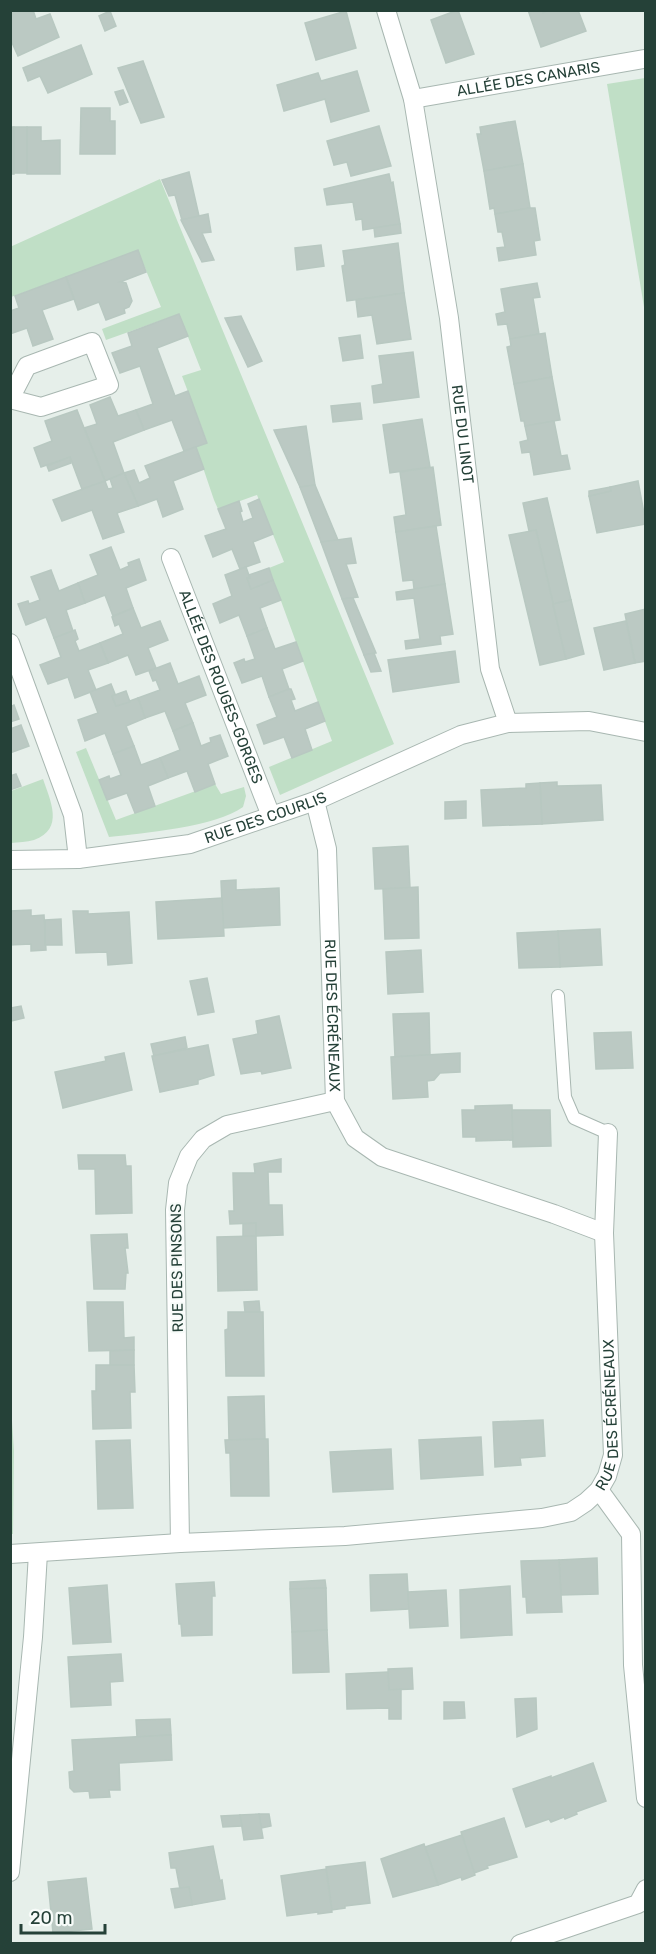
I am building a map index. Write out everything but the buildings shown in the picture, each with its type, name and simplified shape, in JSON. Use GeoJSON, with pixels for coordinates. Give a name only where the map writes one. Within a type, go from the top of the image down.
{"type":"FeatureCollection","features":[{"type":"Feature","properties":{"kind":"street","name":"RUE DU LINOT"},"geometry":{"type":"LineString","coordinates":[[386,10],[413,99],[449,318],[490,669],[508,723]]}},
{"type":"Feature","properties":{"kind":"street","name":"ALLÉE DES CANARIS"},"geometry":{"type":"LineString","coordinates":[[413,99],[644,59]]}},
{"type":"Feature","properties":{"kind":"street"},"geometry":{"type":"LineString","coordinates":[[92,342],[110,385],[41,407],[10,399],[27,366],[92,342]]}},
{"type":"Feature","properties":{"kind":"street","name":"ALLÉE DES ROUGES-GORGES"},"geometry":{"type":"LineString","coordinates":[[171,558],[271,816]]}},
{"type":"Feature","properties":{"kind":"street"},"geometry":{"type":"LineString","coordinates":[[10,643],[73,815],[78,859]]}},
{"type":"Feature","properties":{"kind":"street"},"geometry":{"type":"LineString","coordinates":[[508,723],[589,722],[645,732]]}},
{"type":"Feature","properties":{"kind":"street","name":"RUE DES COURLIS"},"geometry":{"type":"LineString","coordinates":[[10,860],[78,859],[190,844],[315,801],[461,735],[508,723]]}},
{"type":"Feature","properties":{"kind":"street","name":"RUE DES ÉCRÉNEAUX"},"geometry":{"type":"LineString","coordinates":[[315,801],[327,849],[335,1101],[355,1138],[382,1157],[604,1233]]}},
{"type":"Feature","properties":{"kind":"street","name":"RUE DES PINSONS"},"geometry":{"type":"LineString","coordinates":[[180,1543],[175,1210],[178,1183],[189,1156],[203,1139],[226,1125],[335,1101]]}},
{"type":"Feature","properties":{"kind":"street","name":"RUE DES ÉCRÉNEAUX"},"geometry":{"type":"LineString","coordinates":[[608,1132],[604,1233],[613,1455],[607,1476],[599,1490],[631,1534],[633,1665],[645,1798]]}},
{"type":"Feature","properties":{"kind":"street"},"geometry":{"type":"LineString","coordinates":[[10,1554],[180,1543],[345,1536],[542,1518],[571,1512],[599,1490]]}},
{"type":"Feature","properties":{"kind":"street"},"geometry":{"type":"LineString","coordinates":[[10,1872],[33,1637],[38,1553]]}},
{"type":"Feature","properties":{"kind":"street"},"geometry":{"type":"LineString","coordinates":[[520,1944],[638,1904],[645,1889]]}},
{"type":"Feature","properties":{"kind":"lane","name":"RUE DES ÉCRÉNEAUX"},"geometry":{"type":"LineString","coordinates":[[558,996],[565,1097],[574,1118],[608,1132]]}},
{"type":"Feature","properties":{"kind":"green space"},"geometry":{"type":"Polygon","coordinates":[[[646,78],[645,313],[607,84],[646,78]]]}},
{"type":"Feature","properties":{"kind":"green space"},"geometry":{"type":"Polygon","coordinates":[[[160,179],[394,744],[280,795],[269,767],[332,741],[269,568],[284,562],[257,495],[218,509],[214,500],[196,447],[207,442],[182,376],[201,370],[179,314],[106,340],[102,329],[161,307],[138,251],[11,297],[10,247],[160,179]]]}},
{"type":"Feature","properties":{"kind":"green space"},"geometry":{"type":"Polygon","coordinates":[[[86,748],[116,820],[215,784],[221,794],[244,787],[246,796],[243,807],[216,820],[160,831],[109,837],[76,752],[86,748]]]}},
{"type":"Feature","properties":{"kind":"green space"},"geometry":{"type":"Polygon","coordinates":[[[43,779],[53,813],[49,829],[44,835],[34,840],[11,843],[11,791],[43,779]]]}},
{"type":"Feature","properties":{"kind":"green space"},"geometry":{"type":"Polygon","coordinates":[[[11,1406],[14,1451],[13,1534],[10,1534],[11,1406]]]}}]}
